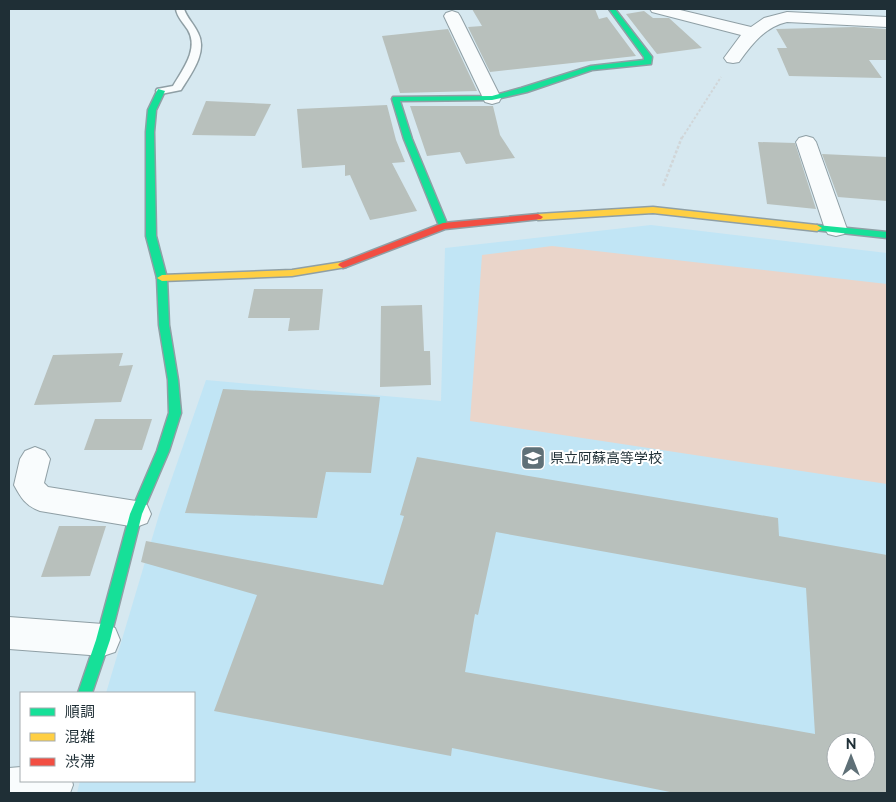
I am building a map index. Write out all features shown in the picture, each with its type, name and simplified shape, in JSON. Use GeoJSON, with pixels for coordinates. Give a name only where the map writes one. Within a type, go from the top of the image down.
{"type":"FeatureCollection","features":[{"type":"Feature","properties":{"kind":"street"},"geometry":{"type":"LineString","coordinates":[[443,226],[408,139],[396,99],[492,98],[524,90],[591,68],[648,62],[648,57],[612,9]]}},
{"type":"Feature","properties":{"kind":"street"},"geometry":{"type":"LineString","coordinates":[[658,9],[754,33]]}},
{"type":"Feature","properties":{"kind":"street"},"geometry":{"type":"LineString","coordinates":[[452,16],[492,98]]}},
{"type":"Feature","properties":{"kind":"street"},"geometry":{"type":"LineString","coordinates":[[733,58],[746,39],[770,21],[787,17],[887,22]]}},
{"type":"Feature","properties":{"kind":"street"},"geometry":{"type":"LineString","coordinates":[[85,692],[102,640],[136,514],[163,451],[175,413],[173,380],[164,325],[162,278],[151,236],[150,132],[152,110],[161,91]]}},
{"type":"Feature","properties":{"kind":"street"},"geometry":{"type":"LineString","coordinates":[[806,142],[836,229]]}},
{"type":"Feature","properties":{"kind":"street"},"geometry":{"type":"LineString","coordinates":[[162,278],[276,274],[342,264],[387,249],[443,226],[559,214],[653,210],[887,234]]}},
{"type":"Feature","properties":{"kind":"street"},"geometry":{"type":"LineString","coordinates":[[34,459],[29,485],[34,494],[40,498],[136,514]]}},
{"type":"Feature","properties":{"kind":"street"},"geometry":{"type":"LineString","coordinates":[[9,634],[102,640]]}},
{"type":"Feature","properties":{"kind":"street"},"geometry":{"type":"LineString","coordinates":[[9,787],[54,786]]}},
{"type":"Feature","properties":{"kind":"lane"},"geometry":{"type":"LineString","coordinates":[[161,91],[177,88],[193,60],[197,40],[195,33],[180,14],[180,9]]}},
{"type":"Feature","properties":{"kind":"path"},"geometry":{"type":"LineString","coordinates":[[653,210],[683,136],[733,58]]}},
{"type":"Feature","properties":{"kind":"shaded area","name":"県立阿蘇高等学校"},"geometry":{"type":"Polygon","coordinates":[[[651,225],[887,253],[887,793],[77,793],[80,782],[195,782],[195,692],[106,692],[159,515],[206,380],[441,401],[445,248],[651,225]]]}},
{"type":"Feature","properties":{"kind":"shaded area"},"geometry":{"type":"Polygon","coordinates":[[[552,246],[887,284],[887,484],[470,421],[482,255],[552,246]]]}},
{"type":"Feature","properties":{"kind":"building"},"geometry":{"type":"Polygon","coordinates":[[[472,9],[595,9],[599,19],[607,17],[636,56],[490,72],[468,27],[482,26],[472,9]]]}},
{"type":"Feature","properties":{"kind":"building"},"geometry":{"type":"Polygon","coordinates":[[[644,11],[653,18],[669,18],[702,48],[657,54],[626,14],[644,11]]]}},
{"type":"Feature","properties":{"kind":"building"},"geometry":{"type":"Polygon","coordinates":[[[854,27],[887,29],[887,60],[869,60],[882,78],[789,76],[777,48],[787,48],[776,29],[854,27]]]}},
{"type":"Feature","properties":{"kind":"building"},"geometry":{"type":"Polygon","coordinates":[[[448,29],[477,91],[400,93],[382,36],[448,29]]]}},
{"type":"Feature","properties":{"kind":"building"},"geometry":{"type":"Polygon","coordinates":[[[206,101],[271,104],[255,136],[192,135],[206,101]]]}},
{"type":"Feature","properties":{"kind":"building"},"geometry":{"type":"Polygon","coordinates":[[[387,105],[396,140],[405,162],[392,163],[417,211],[370,220],[350,175],[345,176],[345,165],[302,168],[297,109],[387,105]]]}},
{"type":"Feature","properties":{"kind":"building"},"geometry":{"type":"Polygon","coordinates":[[[410,106],[493,106],[500,135],[515,158],[466,164],[460,152],[427,156],[410,106]]]}},
{"type":"Feature","properties":{"kind":"building"},"geometry":{"type":"Polygon","coordinates":[[[758,142],[795,143],[816,209],[767,204],[758,142]]]}},
{"type":"Feature","properties":{"kind":"building"},"geometry":{"type":"Polygon","coordinates":[[[822,154],[887,157],[887,201],[838,197],[822,154]]]}},
{"type":"Feature","properties":{"kind":"building"},"geometry":{"type":"Polygon","coordinates":[[[254,289],[323,289],[319,330],[288,331],[290,318],[248,318],[254,289]]]}},
{"type":"Feature","properties":{"kind":"building"},"geometry":{"type":"Polygon","coordinates":[[[422,305],[424,351],[430,351],[431,385],[380,387],[381,306],[422,305]]]}},
{"type":"Feature","properties":{"kind":"building"},"geometry":{"type":"Polygon","coordinates":[[[123,353],[119,366],[133,365],[121,402],[34,405],[53,355],[123,353]]]}},
{"type":"Feature","properties":{"kind":"building"},"geometry":{"type":"Polygon","coordinates":[[[223,389],[380,397],[371,473],[326,472],[317,518],[185,513],[223,389]]]}},
{"type":"Feature","properties":{"kind":"building"},"geometry":{"type":"Polygon","coordinates":[[[95,419],[152,419],[142,450],[84,450],[95,419]]]}},
{"type":"Feature","properties":{"kind":"building"},"geometry":{"type":"Polygon","coordinates":[[[417,457],[778,518],[779,536],[887,555],[887,793],[675,793],[452,748],[451,756],[214,711],[257,595],[141,562],[146,541],[383,585],[404,516],[400,515],[417,457]],[[496,532],[478,615],[475,614],[465,672],[815,734],[806,588],[496,532]]]}},
{"type":"Feature","properties":{"kind":"building"},"geometry":{"type":"Polygon","coordinates":[[[59,526],[106,526],[90,576],[41,577],[59,526]]]}},
{"type":"Feature","properties":{"kind":"traffic: fast"},"geometry":{"type":"LineString","coordinates":[[443,226],[408,139],[396,99],[492,98],[524,90],[591,68],[648,62],[648,57],[612,9]]}},
{"type":"Feature","properties":{"kind":"traffic: fast"},"geometry":{"type":"LineString","coordinates":[[85,692],[103,640],[136,514],[163,451],[175,413],[173,380],[164,325],[162,278],[151,236],[150,132],[152,110],[161,91]]}},
{"type":"Feature","properties":{"kind":"traffic: fast"},"geometry":{"type":"LineString","coordinates":[[817,228],[887,235]]}},
{"type":"Feature","properties":{"kind":"traffic: slow"},"geometry":{"type":"LineString","coordinates":[[538,217],[653,210],[817,228]]}},
{"type":"Feature","properties":{"kind":"traffic: slow"},"geometry":{"type":"LineString","coordinates":[[162,278],[292,273],[343,265]]}},
{"type":"Feature","properties":{"kind":"traffic: jam"},"geometry":{"type":"LineString","coordinates":[[343,265],[443,226],[538,217]]}},
{"type":"Feature","properties":{"kind":"place","name":"県立阿蘇高等学校"},"geometry":{"type":"Point","coordinates":[533,458]}}]}
